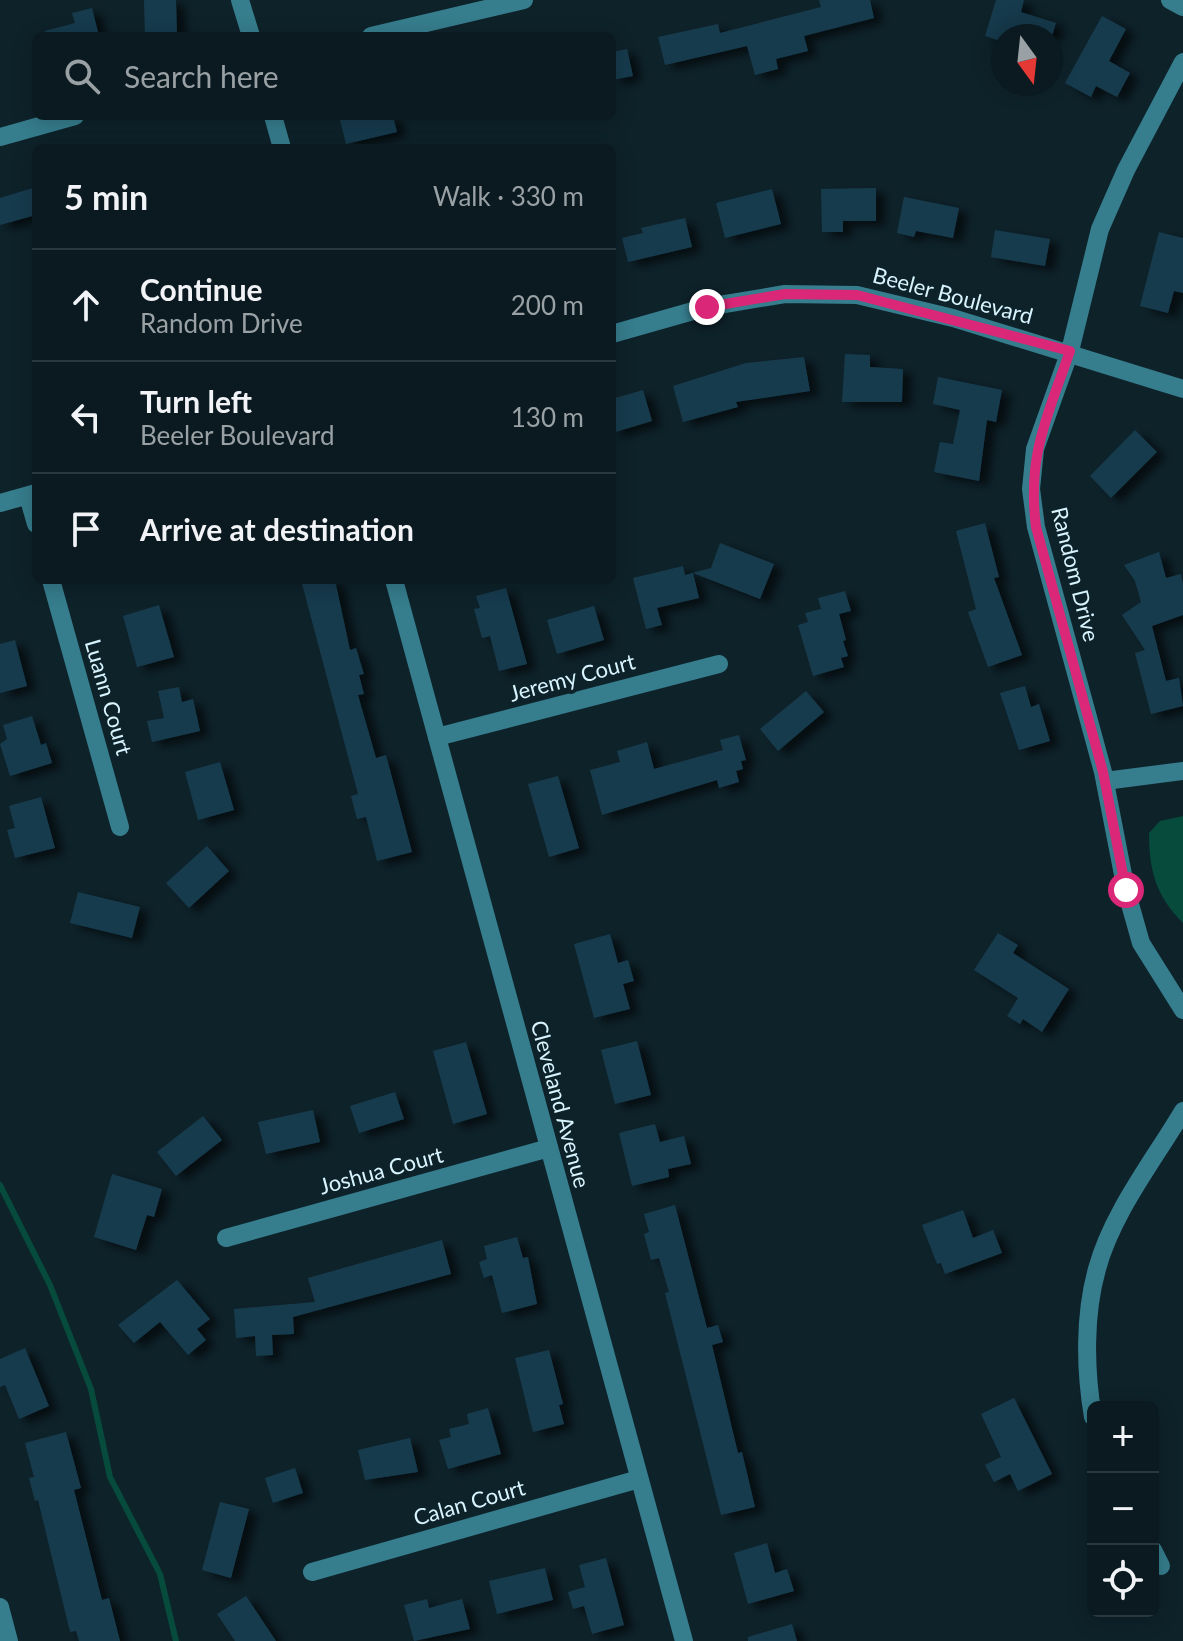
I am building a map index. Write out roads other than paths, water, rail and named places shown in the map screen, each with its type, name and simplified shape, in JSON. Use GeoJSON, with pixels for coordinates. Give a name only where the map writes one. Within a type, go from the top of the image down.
{"type":"FeatureCollection","features":[{"type":"Feature","properties":{"kind":"street"},"geometry":{"type":"LineString","coordinates":[[240,0],[250,32]]}},
{"type":"Feature","properties":{"kind":"street"},"geometry":{"type":"LineString","coordinates":[[388,32],[524,0]]}},
{"type":"Feature","properties":{"kind":"street"},"geometry":{"type":"LineString","coordinates":[[1170,0],[1183,7]]}},
{"type":"Feature","properties":{"kind":"street","name":"Random Drive"},"geometry":{"type":"LineString","coordinates":[[1183,62],[1126,170],[1100,229],[1070,351],[1035,449],[1031,489],[1036,527],[1105,781],[1126,890],[1141,943],[1183,1010]]}},
{"type":"Feature","properties":{"kind":"street"},"geometry":{"type":"LineString","coordinates":[[0,137],[61,120]]}},
{"type":"Feature","properties":{"kind":"street"},"geometry":{"type":"LineString","coordinates":[[274,120],[281,144]]}},
{"type":"Feature","properties":{"kind":"street","name":"Beeler Boulevard"},"geometry":{"type":"LineString","coordinates":[[616,333],[707,307],[785,294],[857,295],[1070,351],[1183,389]]}},
{"type":"Feature","properties":{"kind":"street"},"geometry":{"type":"LineString","coordinates":[[0,503],[32,494]]}},
{"type":"Feature","properties":{"kind":"street","name":"Luann Court"},"geometry":{"type":"LineString","coordinates":[[52,584],[120,827]]}},
{"type":"Feature","properties":{"kind":"street","name":"Cleveland Avenue"},"geometry":{"type":"LineString","coordinates":[[395,584],[684,1641]]}},
{"type":"Feature","properties":{"kind":"street","name":"Jeremy Court"},"geometry":{"type":"LineString","coordinates":[[437,737],[719,664]]}},
{"type":"Feature","properties":{"kind":"street"},"geometry":{"type":"LineString","coordinates":[[1105,781],[1183,771]]}},
{"type":"Feature","properties":{"kind":"street"},"geometry":{"type":"LineString","coordinates":[[1090,1401],[1088,1333],[1097,1269],[1119,1218],[1183,1111]]}},
{"type":"Feature","properties":{"kind":"street","name":"Joshua Court"},"geometry":{"type":"LineString","coordinates":[[226,1238],[549,1148]]}},
{"type":"Feature","properties":{"kind":"street","name":"Calan Court"},"geometry":{"type":"LineString","coordinates":[[312,1572],[639,1479]]}},
{"type":"Feature","properties":{"kind":"street"},"geometry":{"type":"LineString","coordinates":[[0,1607],[9,1641]]}},
{"type":"Feature","properties":{"kind":"waterway"},"geometry":{"type":"LineString","coordinates":[[0,1185],[50,1285],[91,1389],[110,1477],[160,1574],[176,1641]]}}]}
